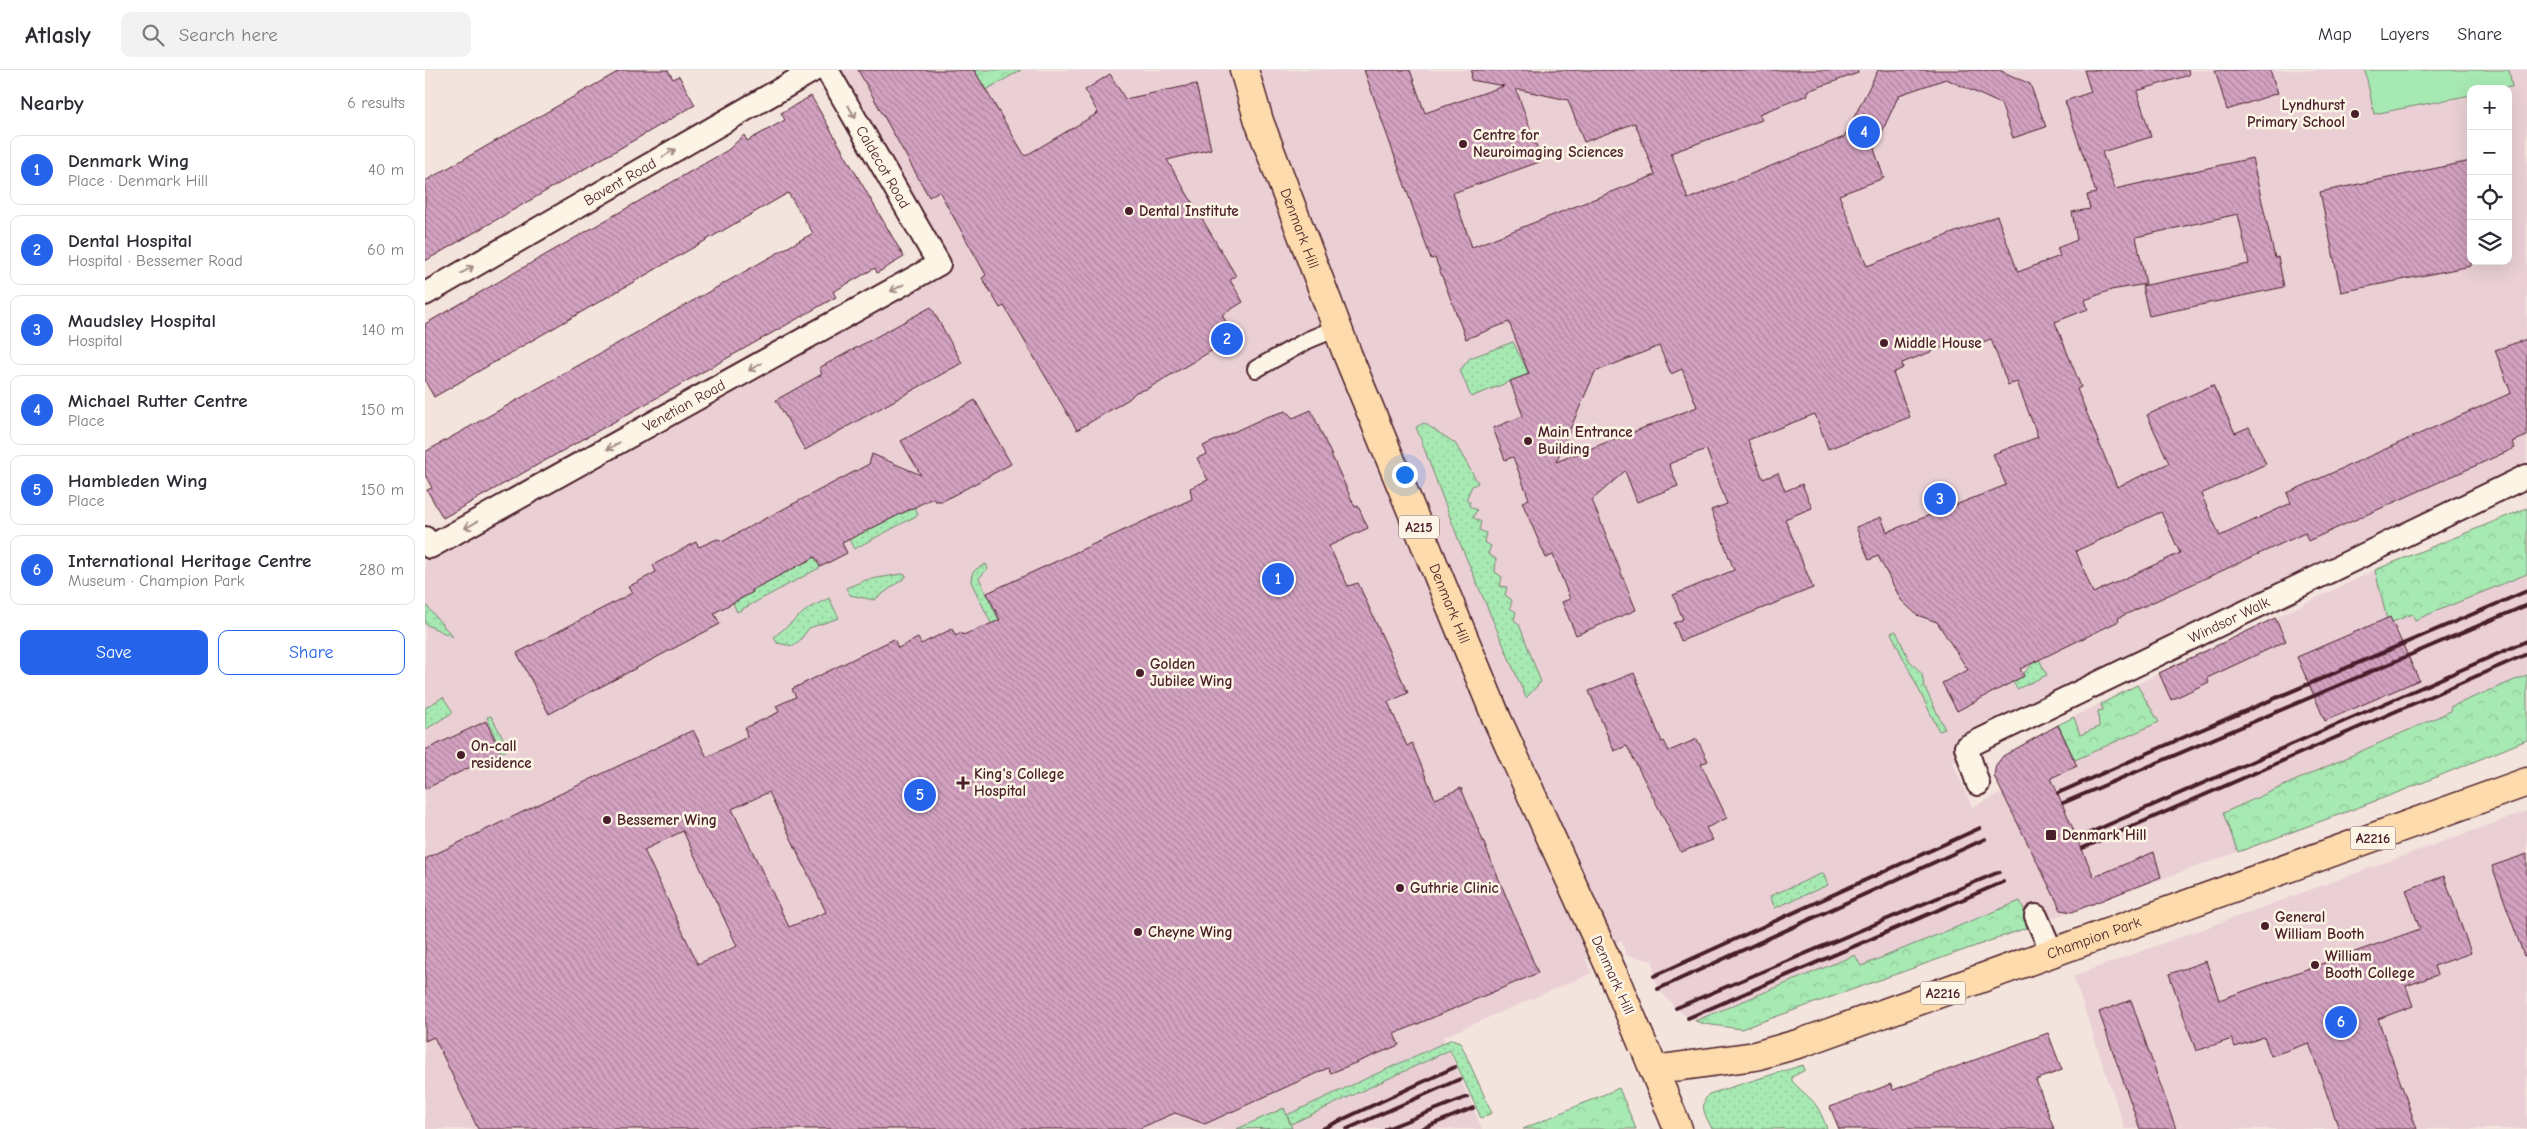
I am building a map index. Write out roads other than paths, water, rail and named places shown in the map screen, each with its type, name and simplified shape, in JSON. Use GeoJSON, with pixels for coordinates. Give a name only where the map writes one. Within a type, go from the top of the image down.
{"type":"FeatureCollection","features":[{"type":"Feature","properties":{"kind":"main road","name":"Denmark Hill"},"geometry":{"type":"LineString","coordinates":[[1244,70],[1259,121],[1337,328],[1497,718],[1613,976],[1678,1129]]}},
{"type":"Feature","properties":{"kind":"main road","name":"Champion Park"},"geometry":{"type":"LineString","coordinates":[[1654,1070],[1755,1056],[1801,1043],[2527,782]]}},
{"type":"Feature","properties":{"kind":"street","name":"Bavent Road"},"geometry":{"type":"LineString","coordinates":[[425,294],[814,70]]}},
{"type":"Feature","properties":{"kind":"street","name":"Caldecot Road"},"geometry":{"type":"LineString","coordinates":[[827,70],[939,264]]}},
{"type":"Feature","properties":{"kind":"street","name":"Venetian Road"},"geometry":{"type":"LineString","coordinates":[[428,543],[939,264]]}},
{"type":"Feature","properties":{"kind":"street"},"geometry":{"type":"LineString","coordinates":[[1256,369],[1308,340],[1337,328]]}},
{"type":"Feature","properties":{"kind":"street","name":"Windsor Walk"},"geometry":{"type":"LineString","coordinates":[[1978,784],[1966,747],[2527,476]]}},
{"type":"Feature","properties":{"kind":"street"},"geometry":{"type":"LineString","coordinates":[[2036,916],[2051,953]]}},
{"type":"Feature","properties":{"kind":"railway"},"geometry":{"type":"LineString","coordinates":[[2058,793],[2527,591]]}},
{"type":"Feature","properties":{"kind":"railway"},"geometry":{"type":"LineString","coordinates":[[2063,803],[2527,605]]}},
{"type":"Feature","properties":{"kind":"railway"},"geometry":{"type":"LineString","coordinates":[[2078,838],[2527,641]]}},
{"type":"Feature","properties":{"kind":"railway"},"geometry":{"type":"LineString","coordinates":[[2083,848],[2527,654]]}},
{"type":"Feature","properties":{"kind":"railway"},"geometry":{"type":"LineString","coordinates":[[1654,976],[1980,828]]}},
{"type":"Feature","properties":{"kind":"railway"},"geometry":{"type":"LineString","coordinates":[[1658,989],[1985,839]]}},
{"type":"Feature","properties":{"kind":"railway"},"geometry":{"type":"LineString","coordinates":[[1676,1008],[1999,872]]}},
{"type":"Feature","properties":{"kind":"railway"},"geometry":{"type":"LineString","coordinates":[[1688,1018],[2003,882]]}},
{"type":"Feature","properties":{"kind":"railway"},"geometry":{"type":"LineString","coordinates":[[1322,1129],[1455,1067]]}},
{"type":"Feature","properties":{"kind":"railway"},"geometry":{"type":"LineString","coordinates":[[1347,1129],[1460,1079]]}},
{"type":"Feature","properties":{"kind":"railway"},"geometry":{"type":"LineString","coordinates":[[1386,1129],[1467,1097]]}},
{"type":"Feature","properties":{"kind":"railway"},"geometry":{"type":"LineString","coordinates":[[1421,1129],[1473,1108]]}},
{"type":"Feature","properties":{"kind":"place","name":"Lyndhurst Primary School"},"geometry":{"type":"Point","coordinates":[2355,114]}},
{"type":"Feature","properties":{"kind":"place","name":"Michael Rutter Centre"},"geometry":{"type":"Point","coordinates":[1864,132]}},
{"type":"Feature","properties":{"kind":"place","name":"Centre for Neuroimaging Sciences"},"geometry":{"type":"Point","coordinates":[1463,144]}},
{"type":"Feature","properties":{"kind":"place","name":"Dental Institute"},"geometry":{"type":"Point","coordinates":[1129,211]}},
{"type":"Feature","properties":{"kind":"place","name":"Dental Hospital"},"geometry":{"type":"Point","coordinates":[1227,339]}},
{"type":"Feature","properties":{"kind":"place","name":"Middle House"},"geometry":{"type":"Point","coordinates":[1884,343]}},
{"type":"Feature","properties":{"kind":"place","name":"Main Entrance Building"},"geometry":{"type":"Point","coordinates":[1528,441]}},
{"type":"Feature","properties":{"kind":"place","name":"Maudsley Hospital"},"geometry":{"type":"Point","coordinates":[1940,499]}},
{"type":"Feature","properties":{"kind":"place","name":"Denmark Wing"},"geometry":{"type":"Point","coordinates":[1278,579]}},
{"type":"Feature","properties":{"kind":"place","name":"Golden Jubilee Wing"},"geometry":{"type":"Point","coordinates":[1140,673]}},
{"type":"Feature","properties":{"kind":"place","name":"On-call residence"},"geometry":{"type":"Point","coordinates":[461,755]}},
{"type":"Feature","properties":{"kind":"place","name":"King's College Hospital"},"geometry":{"type":"Point","coordinates":[963,783]}},
{"type":"Feature","properties":{"kind":"place","name":"Hambleden Wing"},"geometry":{"type":"Point","coordinates":[920,795]}},
{"type":"Feature","properties":{"kind":"place","name":"Bessemer Wing"},"geometry":{"type":"Point","coordinates":[607,820]}},
{"type":"Feature","properties":{"kind":"place","name":"Denmark Hill"},"geometry":{"type":"Point","coordinates":[2051,835]}},
{"type":"Feature","properties":{"kind":"place","name":"Guthrie Clinic"},"geometry":{"type":"Point","coordinates":[1400,888]}},
{"type":"Feature","properties":{"kind":"place","name":"General William Booth"},"geometry":{"type":"Point","coordinates":[2265,926]}},
{"type":"Feature","properties":{"kind":"place","name":"Cheyne Wing"},"geometry":{"type":"Point","coordinates":[1138,932]}},
{"type":"Feature","properties":{"kind":"place","name":"William Booth College"},"geometry":{"type":"Point","coordinates":[2315,965]}},
{"type":"Feature","properties":{"kind":"place","name":"International Heritage Centre"},"geometry":{"type":"Point","coordinates":[2341,1022]}}]}
